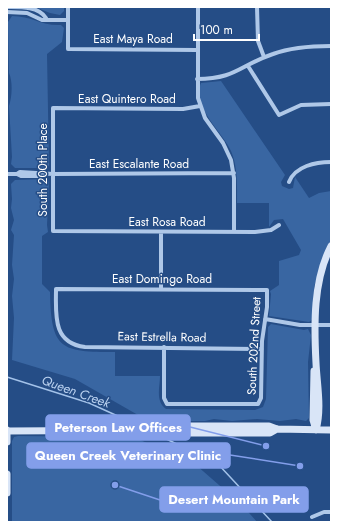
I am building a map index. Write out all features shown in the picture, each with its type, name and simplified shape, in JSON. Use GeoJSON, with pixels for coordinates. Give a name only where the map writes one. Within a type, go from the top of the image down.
{"type":"FeatureCollection","features":[{"type":"Feature","properties":{"kind":"main road"},"geometry":{"type":"LineString","coordinates":[[316,430],[313,420],[313,384],[316,365],[318,284],[331,246]]}},
{"type":"Feature","properties":{"kind":"main road"},"geometry":{"type":"LineString","coordinates":[[7,442],[7,430],[179,430],[189,433],[270,433],[277,429],[331,430]]}},
{"type":"Feature","properties":{"kind":"main road"},"geometry":{"type":"LineString","coordinates":[[7,474],[7,493]]}},
{"type":"Feature","properties":{"kind":"street"},"geometry":{"type":"LineString","coordinates":[[7,7],[31,9],[44,14],[46,18]]}},
{"type":"Feature","properties":{"kind":"street"},"geometry":{"type":"LineString","coordinates":[[7,12],[27,13],[42,20],[46,18],[68,20],[68,7]]}},
{"type":"Feature","properties":{"kind":"street"},"geometry":{"type":"LineString","coordinates":[[198,7],[197,80],[200,106],[205,118],[228,151],[234,173],[234,232]]}},
{"type":"Feature","properties":{"kind":"street"},"geometry":{"type":"LineString","coordinates":[[258,7],[257,37],[264,57]]}},
{"type":"Feature","properties":{"kind":"street","name":"East Maya Road"},"geometry":{"type":"LineString","coordinates":[[68,20],[68,49],[197,50]]}},
{"type":"Feature","properties":{"kind":"street"},"geometry":{"type":"LineString","coordinates":[[197,80],[224,78],[264,57],[294,48],[331,46]]}},
{"type":"Feature","properties":{"kind":"street"},"geometry":{"type":"LineString","coordinates":[[248,66],[279,115],[301,105],[331,104]]}},
{"type":"Feature","properties":{"kind":"street","name":"East Quintero Road"},"geometry":{"type":"LineString","coordinates":[[53,108],[183,109],[200,106]]}},
{"type":"Feature","properties":{"kind":"street","name":"South 200th Place"},"geometry":{"type":"LineString","coordinates":[[53,108],[53,231]]}},
{"type":"Feature","properties":{"kind":"street"},"geometry":{"type":"LineString","coordinates":[[289,182],[292,176],[302,169],[317,163],[331,162]]}},
{"type":"Feature","properties":{"kind":"street","name":"East Escalante Road"},"geometry":{"type":"LineString","coordinates":[[7,174],[17,174],[20,172],[39,172],[43,174],[234,173]]}},
{"type":"Feature","properties":{"kind":"street","name":"East Rosa Road"},"geometry":{"type":"LineString","coordinates":[[53,231],[234,232],[264,231],[279,225]]}},
{"type":"Feature","properties":{"kind":"street"},"geometry":{"type":"LineString","coordinates":[[161,232],[161,289]]}},
{"type":"Feature","properties":{"kind":"street","name":"East Domingo Road"},"geometry":{"type":"LineString","coordinates":[[65,338],[56,323],[56,289],[267,290]]}},
{"type":"Feature","properties":{"kind":"street","name":"South 202nd Street"},"geometry":{"type":"LineString","coordinates":[[164,347],[164,398],[166,402],[171,405],[256,405],[260,403],[262,398],[262,349],[267,290]]}},
{"type":"Feature","properties":{"kind":"street"},"geometry":{"type":"LineString","coordinates":[[265,319],[300,325],[331,325]]}},
{"type":"Feature","properties":{"kind":"street","name":"East Estrella Road"},"geometry":{"type":"LineString","coordinates":[[65,338],[73,344],[85,347],[262,349]]}},
{"type":"Feature","properties":{"kind":"street"},"geometry":{"type":"LineString","coordinates":[[312,517],[324,512],[331,512]]}},
{"type":"Feature","properties":{"kind":"shaded area"},"geometry":{"type":"Polygon","coordinates":[[[35,7],[64,7],[64,11],[60,15],[35,7]]]}},
{"type":"Feature","properties":{"kind":"shaded area"},"geometry":{"type":"Polygon","coordinates":[[[12,16],[19,16],[48,24],[61,25],[64,28],[62,42],[47,54],[49,166],[46,168],[15,168],[11,164],[12,157],[9,106],[12,85],[9,73],[8,22],[12,16]]]}},
{"type":"Feature","properties":{"kind":"shaded area"},"geometry":{"type":"Polygon","coordinates":[[[221,81],[285,175],[281,182],[282,186],[289,189],[293,188],[295,177],[309,198],[319,193],[331,191],[331,240],[326,249],[314,287],[313,319],[309,322],[269,316],[270,291],[279,285],[279,261],[299,255],[301,250],[283,219],[274,220],[269,227],[269,203],[237,203],[237,177],[231,151],[209,119],[200,101],[199,92],[201,83],[221,81]]]}},
{"type":"Feature","properties":{"kind":"shaded area"},"geometry":{"type":"Polygon","coordinates":[[[46,179],[49,182],[48,232],[42,236],[42,284],[50,292],[53,326],[57,336],[63,344],[82,351],[115,352],[115,376],[160,376],[159,398],[160,402],[166,409],[255,410],[263,407],[266,399],[268,327],[271,324],[304,330],[308,329],[311,335],[308,362],[309,418],[306,421],[296,419],[280,421],[257,419],[232,421],[214,419],[205,421],[167,421],[166,419],[145,419],[75,379],[12,360],[14,318],[12,296],[14,279],[12,265],[14,235],[11,230],[14,220],[11,208],[11,184],[15,180],[46,179]]]}},
{"type":"Feature","properties":{"kind":"shaded area"},"geometry":{"type":"Polygon","coordinates":[[[14,437],[120,437],[138,439],[196,465],[242,505],[257,522],[12,522],[12,441],[14,437]]]}},
{"type":"Feature","properties":{"kind":"waterway","name":"Queen Creek"},"geometry":{"type":"LineString","coordinates":[[7,377],[89,403],[142,427]]}},
{"type":"Feature","properties":{"kind":"waterway","name":"Queen Creek"},"geometry":{"type":"LineString","coordinates":[[154,433],[218,464],[272,522]]}},
{"type":"Feature","properties":{"kind":"place","name":"Peterson Law Offices"},"geometry":{"type":"Point","coordinates":[266,446]}},
{"type":"Feature","properties":{"kind":"place","name":"Queen Creek Veterinary Clinic"},"geometry":{"type":"Point","coordinates":[300,466]}},
{"type":"Feature","properties":{"kind":"place","name":"Desert Mountain Park"},"geometry":{"type":"Point","coordinates":[115,485]}}]}
